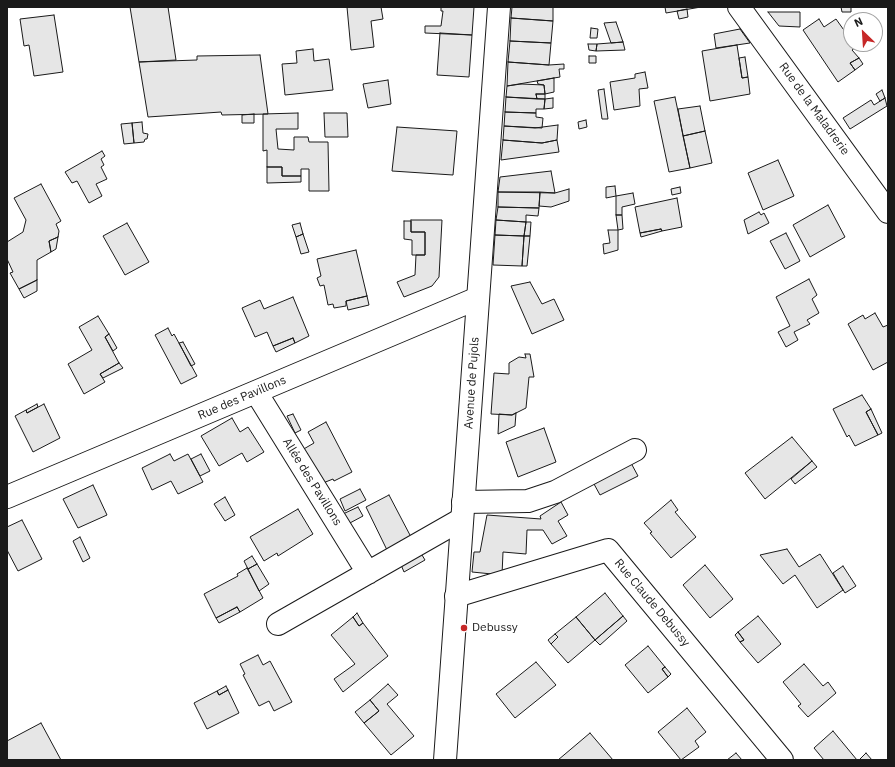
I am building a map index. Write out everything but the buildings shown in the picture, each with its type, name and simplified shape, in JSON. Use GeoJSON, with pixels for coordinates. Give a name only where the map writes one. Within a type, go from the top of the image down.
{"type":"FeatureCollection","features":[{"type":"Feature","properties":{"kind":"street","name":"Avenue de Pujols"},"geometry":{"type":"LineString","coordinates":[[444,760],[499,7]]}},
{"type":"Feature","properties":{"kind":"street","name":"Rue de la Maladrerie"},"geometry":{"type":"LineString","coordinates":[[739,7],[888,212]]}},
{"type":"Feature","properties":{"kind":"street","name":"Rue des Pavillons"},"geometry":{"type":"LineString","coordinates":[[7,498],[478,298]]}},
{"type":"Feature","properties":{"kind":"street","name":"Allée des Pavillons"},"geometry":{"type":"LineString","coordinates":[[256,392],[368,573]]}},
{"type":"Feature","properties":{"kind":"street"},"geometry":{"type":"LineString","coordinates":[[278,624],[368,573],[462,511],[528,501],[555,492],[635,450]]}},
{"type":"Feature","properties":{"kind":"street","name":"Rue Claude Debussy"},"geometry":{"type":"LineString","coordinates":[[456,596],[608,550],[782,760]]}},
{"type":"Feature","properties":{"kind":"place","name":"Debussy"},"geometry":{"type":"Point","coordinates":[464,628]}}]}
